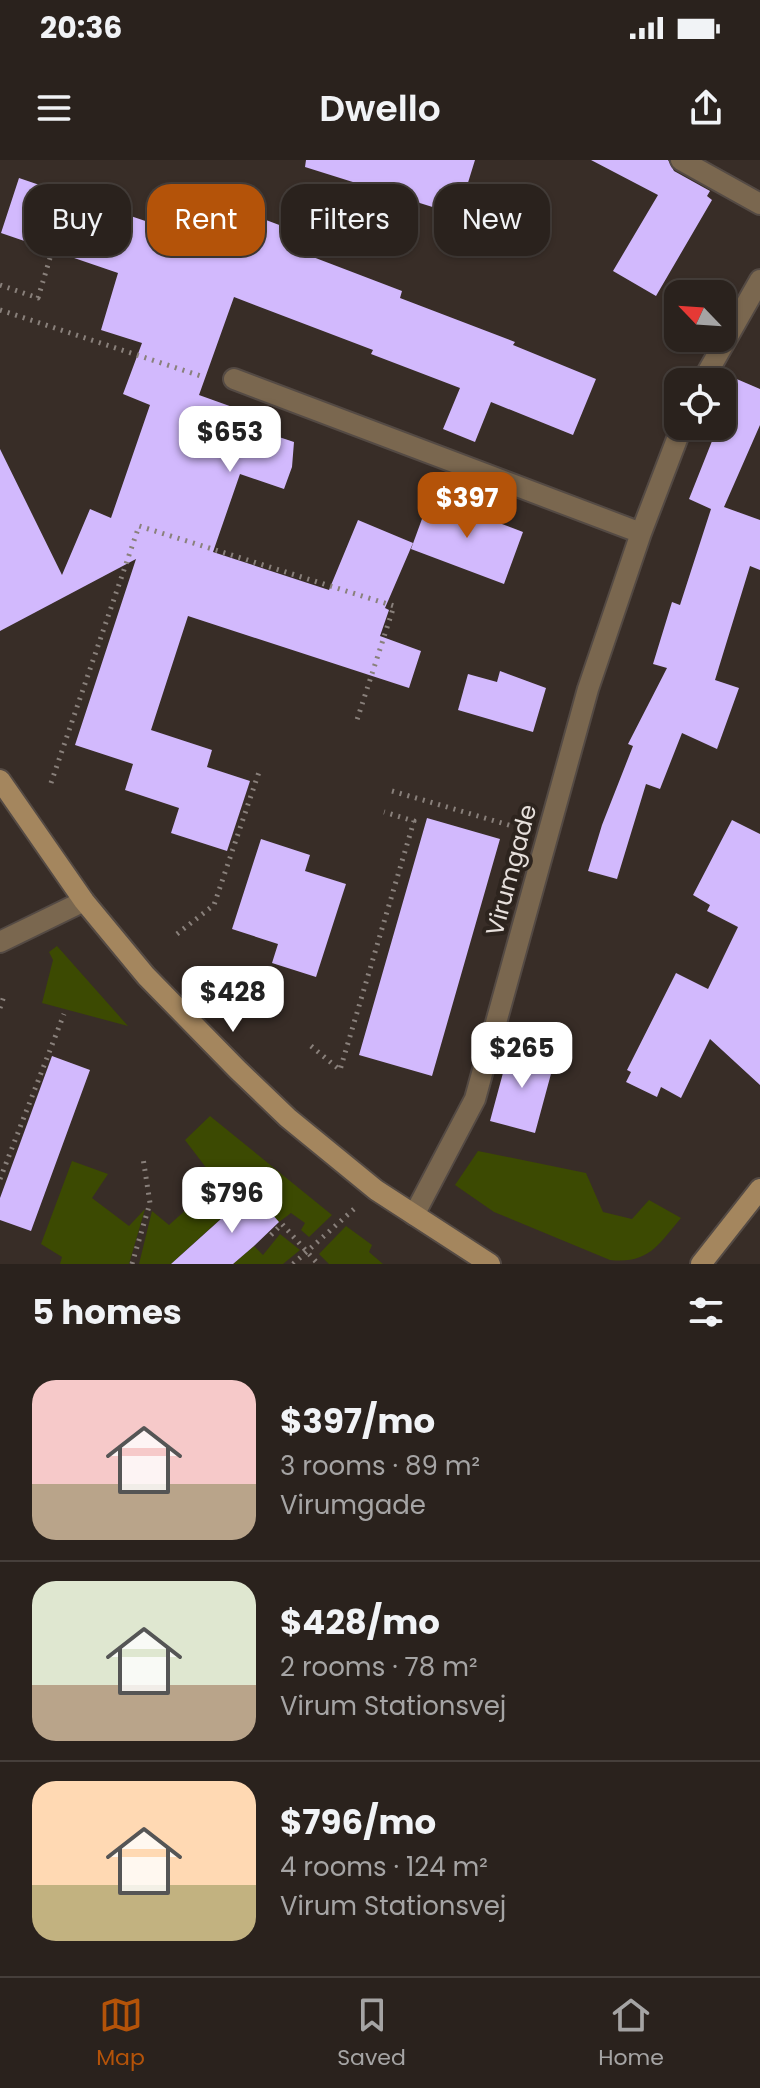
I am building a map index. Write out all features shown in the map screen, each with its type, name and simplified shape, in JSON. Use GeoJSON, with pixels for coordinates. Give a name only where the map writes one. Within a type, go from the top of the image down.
{"type":"FeatureCollection","features":[{"type":"Feature","properties":{"kind":"street"},"geometry":{"type":"LineString","coordinates":[[681,160],[760,204]]}},
{"type":"Feature","properties":{"kind":"street"},"geometry":{"type":"LineString","coordinates":[[710,368],[760,280]]}},
{"type":"Feature","properties":{"kind":"street"},"geometry":{"type":"LineString","coordinates":[[234,379],[641,533]]}},
{"type":"Feature","properties":{"kind":"street","name":"Virumgade"},"geometry":{"type":"LineString","coordinates":[[414,1215],[475,1099],[588,689],[677,440]]}},
{"type":"Feature","properties":{"kind":"street"},"geometry":{"type":"LineString","coordinates":[[0,780],[84,901],[146,976],[218,1050],[288,1118],[376,1190],[490,1264]]}},
{"type":"Feature","properties":{"kind":"street"},"geometry":{"type":"LineString","coordinates":[[0,942],[84,901]]}},
{"type":"Feature","properties":{"kind":"street"},"geometry":{"type":"LineString","coordinates":[[701,1264],[760,1189]]}},
{"type":"Feature","properties":{"kind":"path"},"geometry":{"type":"LineString","coordinates":[[0,285],[38,298],[50,258]]}},
{"type":"Feature","properties":{"kind":"path"},"geometry":{"type":"LineString","coordinates":[[0,310],[209,378],[234,379]]}},
{"type":"Feature","properties":{"kind":"path"},"geometry":{"type":"LineString","coordinates":[[51,783],[139,526],[394,606],[356,723]]}},
{"type":"Feature","properties":{"kind":"path"},"geometry":{"type":"LineString","coordinates":[[177,934],[214,905],[259,772]]}},
{"type":"Feature","properties":{"kind":"path"},"geometry":{"type":"LineString","coordinates":[[392,791],[498,821]]}},
{"type":"Feature","properties":{"kind":"path"},"geometry":{"type":"LineString","coordinates":[[311,1046],[340,1070],[414,821],[384,812]]}},
{"type":"Feature","properties":{"kind":"path"},"geometry":{"type":"LineString","coordinates":[[0,1008],[4,996]]}},
{"type":"Feature","properties":{"kind":"path"},"geometry":{"type":"LineString","coordinates":[[0,1179],[64,1014]]}},
{"type":"Feature","properties":{"kind":"path"},"geometry":{"type":"LineString","coordinates":[[132,1264],[150,1203],[143,1158]]}},
{"type":"Feature","properties":{"kind":"path"},"geometry":{"type":"LineString","coordinates":[[293,1264],[376,1190]]}},
{"type":"Feature","properties":{"kind":"path"},"geometry":{"type":"LineString","coordinates":[[271,1235],[282,1224],[318,1264]]}},
{"type":"Feature","properties":{"kind":"green space"},"geometry":{"type":"Polygon","coordinates":[[[57,946],[128,1026],[42,1003],[53,960],[49,952],[57,946]]]}},
{"type":"Feature","properties":{"kind":"green space"},"geometry":{"type":"Polygon","coordinates":[[[210,1116],[332,1215],[309,1237],[301,1230],[305,1223],[291,1213],[279,1222],[251,1191],[171,1264],[139,1264],[152,1211],[169,1225],[217,1182],[185,1140],[210,1116]]]}},
{"type":"Feature","properties":{"kind":"green space"},"geometry":{"type":"Polygon","coordinates":[[[478,1151],[586,1173],[603,1212],[632,1219],[649,1200],[681,1218],[644,1256],[610,1260],[494,1212],[455,1185],[478,1151]]]}},
{"type":"Feature","properties":{"kind":"green space"},"geometry":{"type":"Polygon","coordinates":[[[72,1161],[108,1174],[92,1198],[129,1226],[145,1209],[129,1264],[60,1264],[62,1257],[41,1244],[72,1161]]]}},
{"type":"Feature","properties":{"kind":"green space"},"geometry":{"type":"Polygon","coordinates":[[[346,1226],[372,1245],[369,1252],[383,1264],[329,1264],[319,1254],[346,1226]]]}},
{"type":"Feature","properties":{"kind":"green space"},"geometry":{"type":"Polygon","coordinates":[[[280,1234],[300,1250],[283,1264],[233,1264],[254,1246],[263,1255],[280,1234]]]}},
{"type":"Feature","properties":{"kind":"building"},"geometry":{"type":"Polygon","coordinates":[[[306,160],[475,160],[468,184],[434,184],[434,207],[418,202],[418,184],[359,184],[305,167],[306,160]]]}},
{"type":"Feature","properties":{"kind":"building"},"geometry":{"type":"Polygon","coordinates":[[[591,160],[668,160],[674,171],[710,191],[707,196],[712,200],[656,296],[613,271],[658,195],[591,160]]]}},
{"type":"Feature","properties":{"kind":"building"},"geometry":{"type":"Polygon","coordinates":[[[19,178],[37,184],[24,184],[24,241],[1,233],[19,178]]]}},
{"type":"Feature","properties":{"kind":"building"},"geometry":{"type":"Polygon","coordinates":[[[131,216],[147,222],[147,256],[265,256],[266,220],[281,226],[281,256],[310,256],[402,291],[400,298],[515,342],[513,345],[596,379],[573,435],[491,402],[475,442],[443,429],[460,388],[371,354],[373,350],[234,297],[199,395],[271,421],[267,433],[294,442],[292,467],[284,489],[240,474],[213,552],[329,590],[358,520],[413,543],[385,608],[389,610],[380,636],[421,651],[409,688],[188,616],[151,730],[212,750],[207,767],[250,781],[227,851],[171,833],[179,808],[125,790],[133,764],[75,745],[136,559],[0,631],[0,449],[62,575],[90,509],[111,518],[150,405],[123,394],[142,343],[101,330],[118,273],[68,256],[131,256],[131,216]]]}},
{"type":"Feature","properties":{"kind":"building"},"geometry":{"type":"Polygon","coordinates":[[[736,379],[760,389],[760,425],[724,507],[760,520],[760,570],[750,566],[715,680],[739,688],[717,749],[682,733],[660,789],[646,784],[617,879],[588,871],[602,825],[633,746],[628,744],[667,668],[653,664],[672,602],[680,605],[711,509],[689,499],[712,440],[736,440],[736,379]]]}},
{"type":"Feature","properties":{"kind":"building"},"geometry":{"type":"Polygon","coordinates":[[[430,497],[523,532],[504,584],[411,549],[430,497]]]}},
{"type":"Feature","properties":{"kind":"building"},"geometry":{"type":"Polygon","coordinates":[[[500,671],[546,688],[533,732],[458,710],[468,674],[497,682],[500,671]]]}},
{"type":"Feature","properties":{"kind":"building"},"geometry":{"type":"Polygon","coordinates":[[[427,818],[500,839],[432,1076],[359,1055],[427,818]]]}},
{"type":"Feature","properties":{"kind":"building"},"geometry":{"type":"Polygon","coordinates":[[[732,820],[760,834],[760,1085],[710,1039],[681,1098],[661,1087],[657,1097],[626,1082],[631,1072],[627,1070],[676,973],[708,989],[738,927],[707,911],[710,905],[693,895],[732,820]]]}},
{"type":"Feature","properties":{"kind":"building"},"geometry":{"type":"Polygon","coordinates":[[[261,839],[310,855],[305,871],[346,884],[316,977],[272,963],[278,944],[232,929],[261,839]]]}},
{"type":"Feature","properties":{"kind":"building"},"geometry":{"type":"Polygon","coordinates":[[[510,1047],[555,1059],[535,1133],[490,1121],[510,1047]]]}},
{"type":"Feature","properties":{"kind":"building"},"geometry":{"type":"Polygon","coordinates":[[[52,1056],[90,1070],[31,1231],[0,1220],[0,1198],[52,1056]]]}},
{"type":"Feature","properties":{"kind":"building"},"geometry":{"type":"Polygon","coordinates":[[[252,1191],[279,1222],[254,1246],[233,1264],[171,1264],[252,1191]]]}}]}
